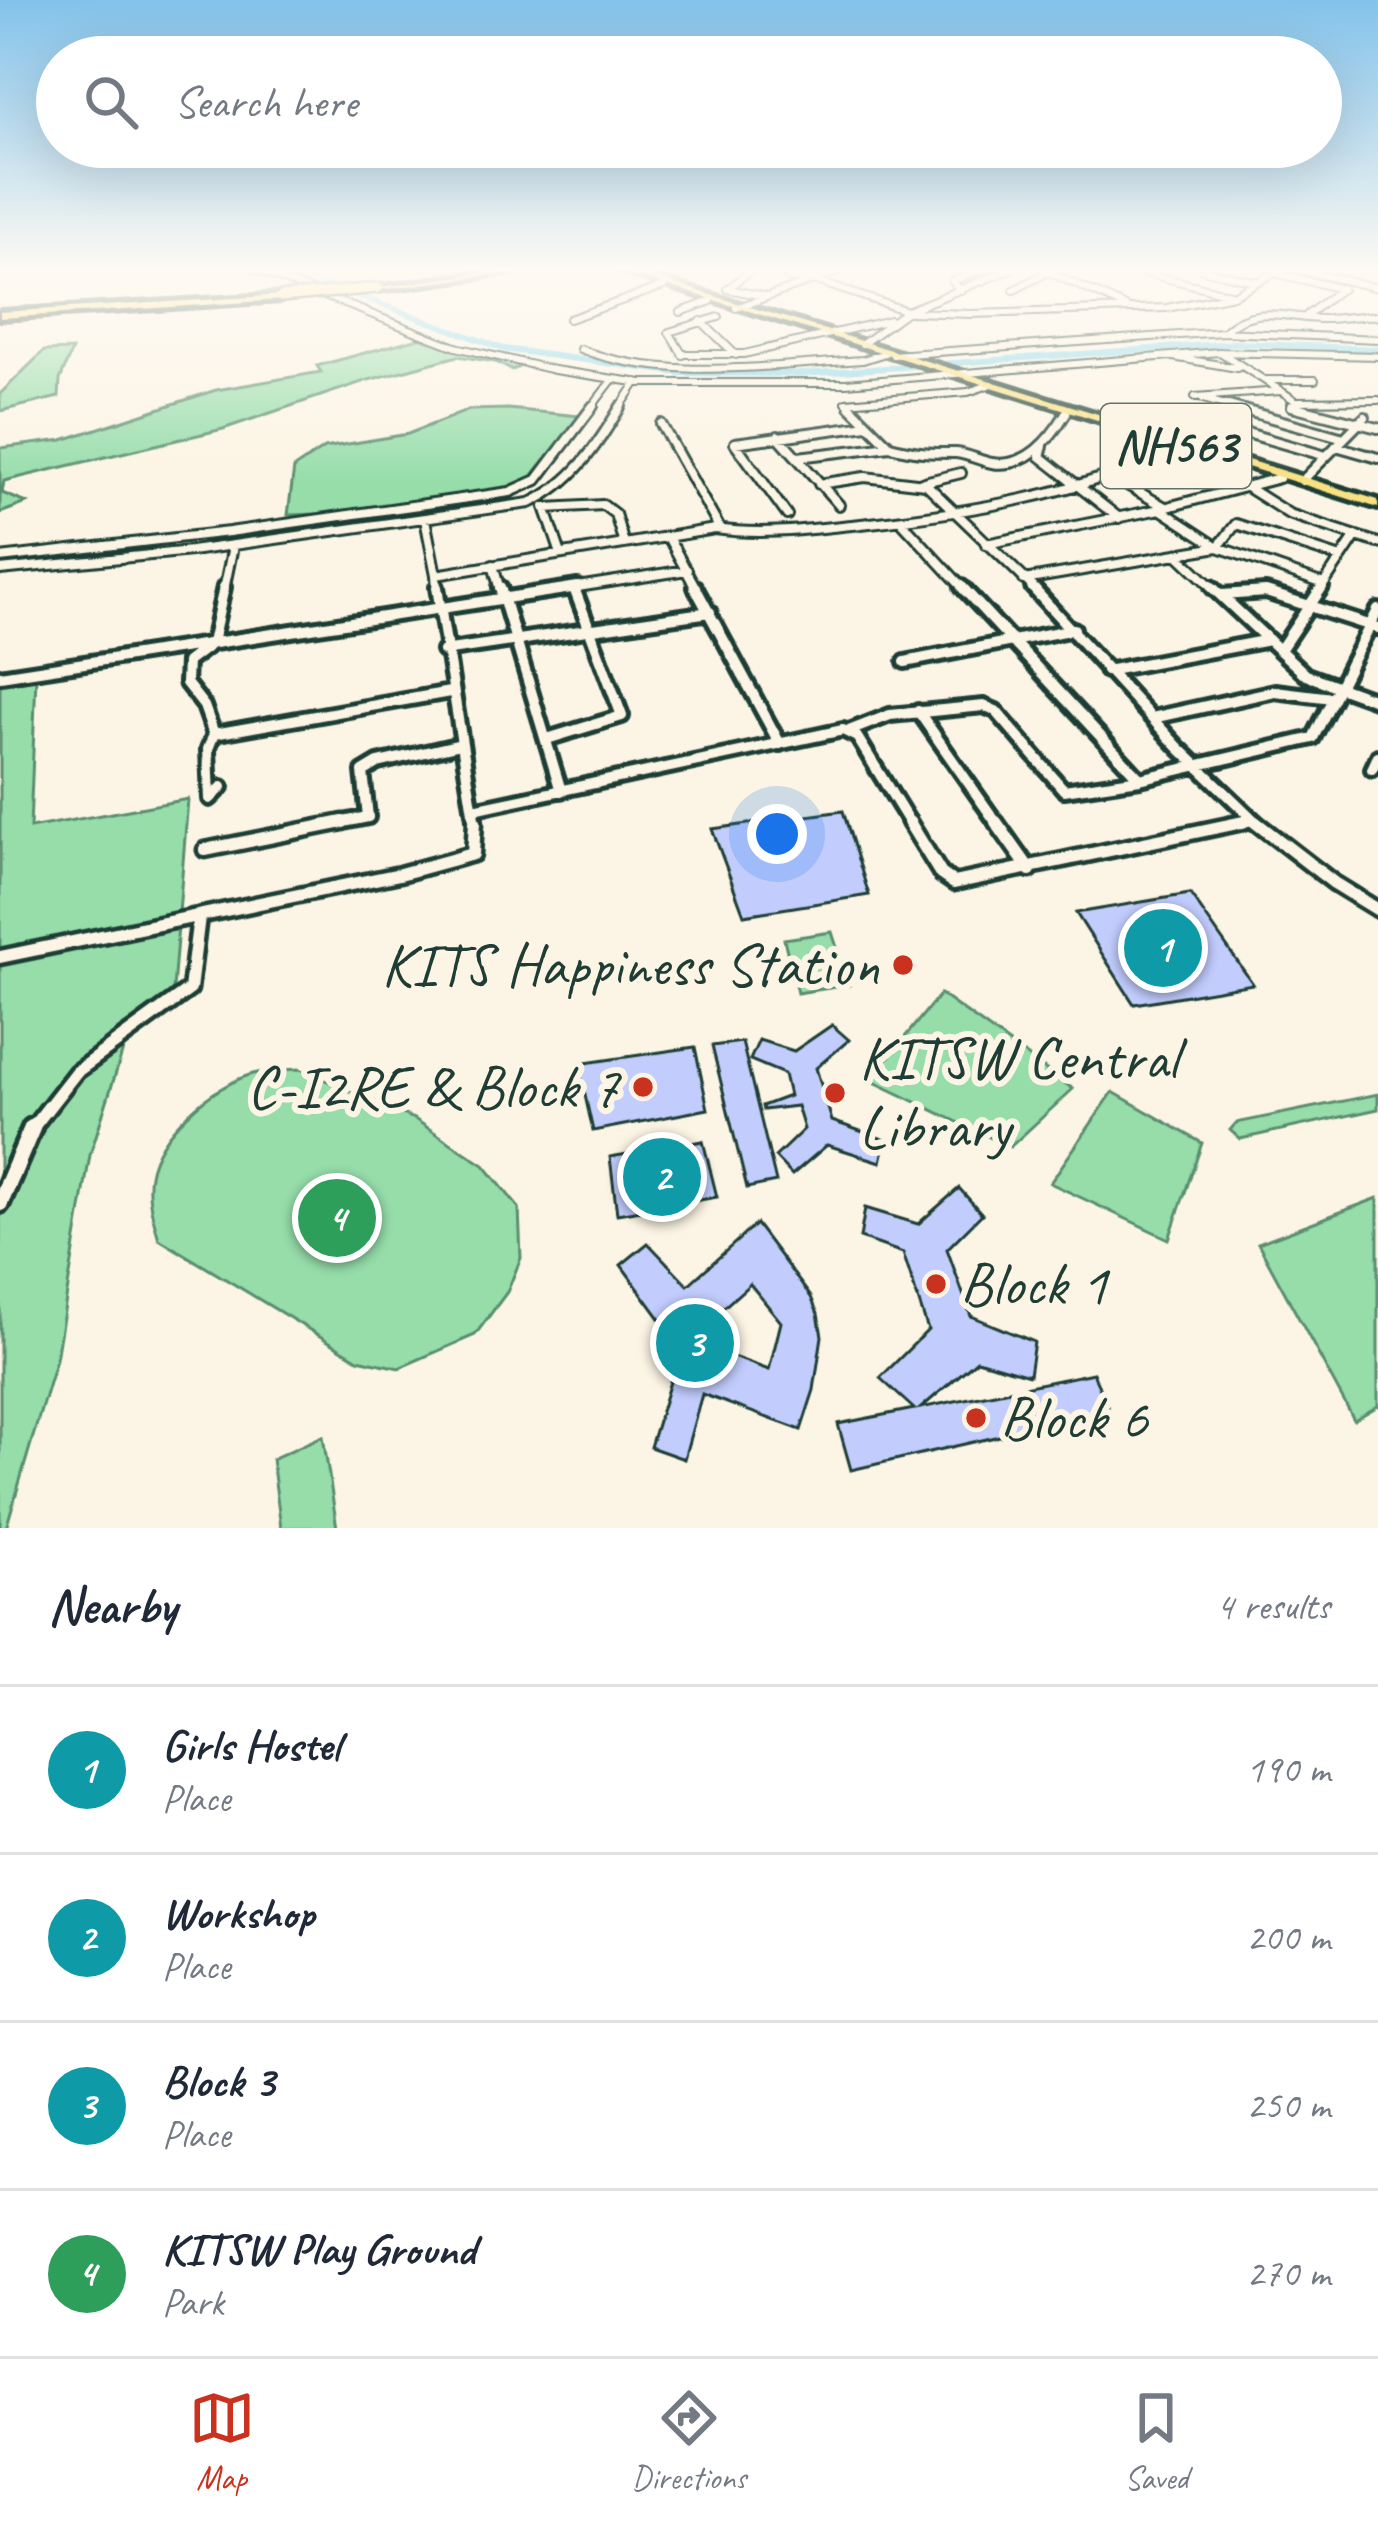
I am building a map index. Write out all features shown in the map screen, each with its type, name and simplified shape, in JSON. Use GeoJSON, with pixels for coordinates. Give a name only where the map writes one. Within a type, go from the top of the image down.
{"type":"FeatureCollection","features":[{"type":"Feature","properties":{"kind":"highway","name":"NH563"},"geometry":{"type":"LineString","coordinates":[[846,340],[1378,506]]}},
{"type":"Feature","properties":{"kind":"highway","name":"NH563"},"geometry":{"type":"LineString","coordinates":[[984,384],[1378,506]]}},
{"type":"Feature","properties":{"kind":"street"},"geometry":{"type":"LineString","coordinates":[[441,340],[638,382],[836,384],[1220,352],[1378,356]]}},
{"type":"Feature","properties":{"kind":"street"},"geometry":{"type":"LineString","coordinates":[[674,340],[688,364]]}},
{"type":"Feature","properties":{"kind":"street"},"geometry":{"type":"LineString","coordinates":[[722,340],[748,366]]}},
{"type":"Feature","properties":{"kind":"street"},"geometry":{"type":"LineString","coordinates":[[682,354],[737,354],[804,340]]}},
{"type":"Feature","properties":{"kind":"street"},"geometry":{"type":"LineString","coordinates":[[866,346],[868,340]]}},
{"type":"Feature","properties":{"kind":"street"},"geometry":{"type":"LineString","coordinates":[[580,349],[619,359],[748,366],[1108,340]]}},
{"type":"Feature","properties":{"kind":"street"},"geometry":{"type":"LineString","coordinates":[[1220,352],[1296,401],[1378,400]]}},
{"type":"Feature","properties":{"kind":"street"},"geometry":{"type":"LineString","coordinates":[[1169,355],[1246,369]]}},
{"type":"Feature","properties":{"kind":"street"},"geometry":{"type":"LineString","coordinates":[[890,398],[957,375]]}},
{"type":"Feature","properties":{"kind":"street"},"geometry":{"type":"LineString","coordinates":[[0,558],[511,492],[537,480],[613,379]]}},
{"type":"Feature","properties":{"kind":"street"},"geometry":{"type":"LineString","coordinates":[[1263,380],[1315,380]]}},
{"type":"Feature","properties":{"kind":"street"},"geometry":{"type":"LineString","coordinates":[[542,504],[575,472],[638,382]]}},
{"type":"Feature","properties":{"kind":"street"},"geometry":{"type":"LineString","coordinates":[[836,384],[846,401],[890,446]]}},
{"type":"Feature","properties":{"kind":"street"},"geometry":{"type":"LineString","coordinates":[[846,401],[984,384]]}},
{"type":"Feature","properties":{"kind":"street"},"geometry":{"type":"LineString","coordinates":[[1281,391],[1195,397],[1344,438]]}},
{"type":"Feature","properties":{"kind":"street"},"geometry":{"type":"LineString","coordinates":[[1291,406],[1362,420],[1378,428]]}},
{"type":"Feature","properties":{"kind":"street"},"geometry":{"type":"LineString","coordinates":[[1066,412],[1043,446],[1042,460],[1119,518]]}},
{"type":"Feature","properties":{"kind":"street"},"geometry":{"type":"LineString","coordinates":[[1188,416],[1326,456]]}},
{"type":"Feature","properties":{"kind":"street"},"geometry":{"type":"LineString","coordinates":[[1302,481],[1362,420]]}},
{"type":"Feature","properties":{"kind":"street"},"geometry":{"type":"LineString","coordinates":[[661,424],[720,529]]}},
{"type":"Feature","properties":{"kind":"street"},"geometry":{"type":"LineString","coordinates":[[787,515],[734,444],[867,424]]}},
{"type":"Feature","properties":{"kind":"street"},"geometry":{"type":"LineString","coordinates":[[778,436],[838,505]]}},
{"type":"Feature","properties":{"kind":"street"},"geometry":{"type":"LineString","coordinates":[[798,458],[890,446],[928,456],[964,453],[1001,464],[1043,446]]}},
{"type":"Feature","properties":{"kind":"street"},"geometry":{"type":"LineString","coordinates":[[1336,446],[1378,458]]}},
{"type":"Feature","properties":{"kind":"street"},"geometry":{"type":"LineString","coordinates":[[436,575],[720,529],[755,536],[957,514],[1042,498],[1113,477],[1181,448]]}},
{"type":"Feature","properties":{"kind":"street"},"geometry":{"type":"LineString","coordinates":[[925,484],[928,479],[961,473]]}},
{"type":"Feature","properties":{"kind":"street"},"geometry":{"type":"LineString","coordinates":[[819,484],[865,477],[925,484],[1074,629],[1106,671],[1252,820],[1313,872],[1378,910]]}},
{"type":"Feature","properties":{"kind":"street"},"geometry":{"type":"LineString","coordinates":[[1113,477],[1218,547],[1324,584]]}},
{"type":"Feature","properties":{"kind":"street"},"geometry":{"type":"LineString","coordinates":[[986,544],[1119,518],[1279,478]]}},
{"type":"Feature","properties":{"kind":"street"},"geometry":{"type":"LineString","coordinates":[[1247,488],[1288,514],[1377,541]]}},
{"type":"Feature","properties":{"kind":"street"},"geometry":{"type":"LineString","coordinates":[[542,504],[561,554]]}},
{"type":"Feature","properties":{"kind":"street"},"geometry":{"type":"LineString","coordinates":[[0,570],[542,504],[608,507],[614,511],[624,544]]}},
{"type":"Feature","properties":{"kind":"street"},"geometry":{"type":"LineString","coordinates":[[0,957],[472,854],[474,809],[435,610],[436,575],[425,518]]}},
{"type":"Feature","properties":{"kind":"street"},"geometry":{"type":"LineString","coordinates":[[903,523],[1140,779]]}},
{"type":"Feature","properties":{"kind":"street"},"geometry":{"type":"LineString","coordinates":[[1024,580],[1218,547],[1236,524],[1341,558]]}},
{"type":"Feature","properties":{"kind":"street"},"geometry":{"type":"LineString","coordinates":[[1280,650],[1356,536]]}},
{"type":"Feature","properties":{"kind":"street"},"geometry":{"type":"LineString","coordinates":[[668,537],[780,744]]}},
{"type":"Feature","properties":{"kind":"street"},"geometry":{"type":"LineString","coordinates":[[222,787],[210,799],[208,749],[214,734],[204,706],[186,683],[187,662],[212,643],[232,545]]}},
{"type":"Feature","properties":{"kind":"street"},"geometry":{"type":"LineString","coordinates":[[1177,554],[1306,675],[1335,692]]}},
{"type":"Feature","properties":{"kind":"street"},"geometry":{"type":"LineString","coordinates":[[493,565],[561,791]]}},
{"type":"Feature","properties":{"kind":"street"},"geometry":{"type":"LineString","coordinates":[[0,676],[687,570]]}},
{"type":"Feature","properties":{"kind":"street"},"geometry":{"type":"LineString","coordinates":[[547,739],[622,716],[574,589]]}},
{"type":"Feature","properties":{"kind":"street"},"geometry":{"type":"LineString","coordinates":[[1222,595],[1255,590],[1374,626]]}},
{"type":"Feature","properties":{"kind":"street"},"geometry":{"type":"LineString","coordinates":[[474,809],[849,731],[881,716],[991,707],[1064,790],[1140,779],[1312,738],[1374,626],[1378,610]]}},
{"type":"Feature","properties":{"kind":"street"},"geometry":{"type":"LineString","coordinates":[[443,651],[710,612]]}},
{"type":"Feature","properties":{"kind":"street"},"geometry":{"type":"LineString","coordinates":[[905,662],[1074,629]]}},
{"type":"Feature","properties":{"kind":"street"},"geometry":{"type":"LineString","coordinates":[[1106,671],[1269,640]]}},
{"type":"Feature","properties":{"kind":"street"},"geometry":{"type":"LineString","coordinates":[[1152,718],[1275,691],[1335,692],[1378,701]]}},
{"type":"Feature","properties":{"kind":"street"},"geometry":{"type":"LineString","coordinates":[[214,734],[450,692]]}},
{"type":"Feature","properties":{"kind":"street"},"geometry":{"type":"LineString","coordinates":[[918,711],[1030,870]]}},
{"type":"Feature","properties":{"kind":"street"},"geometry":{"type":"LineString","coordinates":[[849,731],[944,878],[961,884],[1252,820]]}},
{"type":"Feature","properties":{"kind":"street"},"geometry":{"type":"LineString","coordinates":[[206,850],[368,817],[363,772],[378,763],[461,744]]}},
{"type":"Feature","properties":{"kind":"street"},"geometry":{"type":"LineString","coordinates":[[1372,769],[1378,756]]}},
{"type":"Feature","properties":{"kind":"street"},"geometry":{"type":"LineString","coordinates":[[0,1203],[24,1135],[51,1098],[97,1055],[190,988],[200,916]]}},
{"type":"Feature","properties":{"kind":"green space"},"geometry":{"type":"Polygon","coordinates":[[[410,340],[441,340],[524,365],[512,370],[458,356],[365,381],[223,429],[4,481],[2,493],[27,503],[0,513],[0,448],[63,440],[216,390],[321,372],[317,366],[410,340]]]}},
{"type":"Feature","properties":{"kind":"green space"},"geometry":{"type":"Polygon","coordinates":[[[72,350],[59,397],[0,411],[0,394],[44,351],[72,350]]]}},
{"type":"Feature","properties":{"kind":"green space"},"geometry":{"type":"Polygon","coordinates":[[[469,410],[580,416],[521,490],[377,512],[288,515],[294,468],[324,448],[408,434],[469,410]]]}},
{"type":"Feature","properties":{"kind":"green space"},"geometry":{"type":"Polygon","coordinates":[[[36,676],[30,828],[188,799],[173,989],[123,1050],[90,1155],[56,1359],[6,1528],[0,1528],[0,685],[36,676]]]}},
{"type":"Feature","properties":{"kind":"green space"},"geometry":{"type":"Polygon","coordinates":[[[832,932],[849,985],[797,993],[784,939],[832,932]]]}},
{"type":"Feature","properties":{"kind":"green space"},"geometry":{"type":"Polygon","coordinates":[[[940,994],[1073,1089],[1010,1147],[870,1080],[940,994]]]}},
{"type":"Feature","properties":{"kind":"green space"},"geometry":{"type":"Polygon","coordinates":[[[300,1069],[416,1120],[484,1165],[519,1208],[521,1258],[507,1292],[475,1335],[399,1368],[358,1359],[159,1239],[150,1175],[175,1127],[237,1080],[300,1069]]]}},
{"type":"Feature","properties":{"kind":"green space"},"geometry":{"type":"Polygon","coordinates":[[[1113,1092],[1202,1143],[1169,1239],[1050,1183],[1113,1092]]]}},
{"type":"Feature","properties":{"kind":"green space"},"geometry":{"type":"Polygon","coordinates":[[[1378,1094],[1378,1109],[1240,1139],[1230,1130],[1236,1123],[1378,1094]]]}},
{"type":"Feature","properties":{"kind":"green space"},"geometry":{"type":"Polygon","coordinates":[[[1378,1198],[1378,1406],[1354,1420],[1258,1243],[1378,1198]]]}},
{"type":"Feature","properties":{"kind":"green space"},"geometry":{"type":"Polygon","coordinates":[[[323,1436],[337,1528],[281,1528],[272,1459],[323,1436]]]}},
{"type":"Feature","properties":{"kind":"building"},"geometry":{"type":"Polygon","coordinates":[[[843,811],[869,895],[744,915],[712,829],[843,811]]]}},
{"type":"Feature","properties":{"kind":"building"},"geometry":{"type":"Polygon","coordinates":[[[1190,894],[1253,984],[1134,1004],[1076,913],[1190,894]]]}},
{"type":"Feature","properties":{"kind":"building"},"geometry":{"type":"Polygon","coordinates":[[[832,1025],[849,1040],[816,1068],[832,1121],[886,1140],[881,1162],[827,1145],[792,1175],[775,1157],[804,1129],[797,1106],[763,1110],[762,1106],[789,1096],[784,1074],[750,1060],[759,1040],[794,1051],[832,1025]]]}},
{"type":"Feature","properties":{"kind":"building"},"geometry":{"type":"Polygon","coordinates":[[[742,1042],[776,1182],[747,1188],[712,1046],[742,1042]]]}},
{"type":"Feature","properties":{"kind":"building","name":"C-I2RE & Block 7"},"geometry":{"type":"Polygon","coordinates":[[[695,1047],[708,1109],[593,1131],[578,1064],[695,1047]]]}},
{"type":"Feature","properties":{"kind":"building"},"geometry":{"type":"Polygon","coordinates":[[[703,1141],[717,1197],[617,1214],[610,1157],[703,1141]]]}},
{"type":"Feature","properties":{"kind":"building"},"geometry":{"type":"Polygon","coordinates":[[[959,1188],[982,1214],[947,1249],[971,1316],[1034,1342],[1029,1375],[977,1360],[921,1408],[1093,1373],[1109,1411],[851,1470],[838,1424],[914,1409],[880,1378],[928,1330],[903,1253],[860,1238],[865,1208],[918,1224],[959,1188]]]}},
{"type":"Feature","properties":{"kind":"building"},"geometry":{"type":"Polygon","coordinates":[[[756,1224],[811,1297],[818,1314],[822,1336],[814,1390],[801,1430],[702,1394],[684,1459],[650,1447],[676,1362],[673,1336],[621,1265],[648,1243],[688,1285],[756,1224]],[[750,1284],[712,1318],[716,1351],[769,1370],[781,1322],[750,1284]]]}},
{"type":"Feature","properties":{"kind":"waterway"},"geometry":{"type":"LineString","coordinates":[[480,340],[504,349],[680,373],[802,374],[1235,343],[1378,349]]}},
{"type":"Feature","properties":{"kind":"place","name":"Girls Hostel"},"geometry":{"type":"Point","coordinates":[1163,948]}},
{"type":"Feature","properties":{"kind":"place","name":"KITS Happiness Station"},"geometry":{"type":"Point","coordinates":[903,965]}},
{"type":"Feature","properties":{"kind":"place","name":"C-I2RE & Block 7"},"geometry":{"type":"Point","coordinates":[643,1087]}},
{"type":"Feature","properties":{"kind":"place","name":"KITSW Central Library"},"geometry":{"type":"Point","coordinates":[835,1093]}},
{"type":"Feature","properties":{"kind":"place","name":"Workshop"},"geometry":{"type":"Point","coordinates":[662,1177]}},
{"type":"Feature","properties":{"kind":"place","name":"KITSW Play Ground"},"geometry":{"type":"Point","coordinates":[337,1218]}},
{"type":"Feature","properties":{"kind":"place","name":"Block 1"},"geometry":{"type":"Point","coordinates":[936,1284]}},
{"type":"Feature","properties":{"kind":"place","name":"Block 3"},"geometry":{"type":"Point","coordinates":[695,1343]}},
{"type":"Feature","properties":{"kind":"place","name":"Block 6"},"geometry":{"type":"Point","coordinates":[976,1418]}}]}
